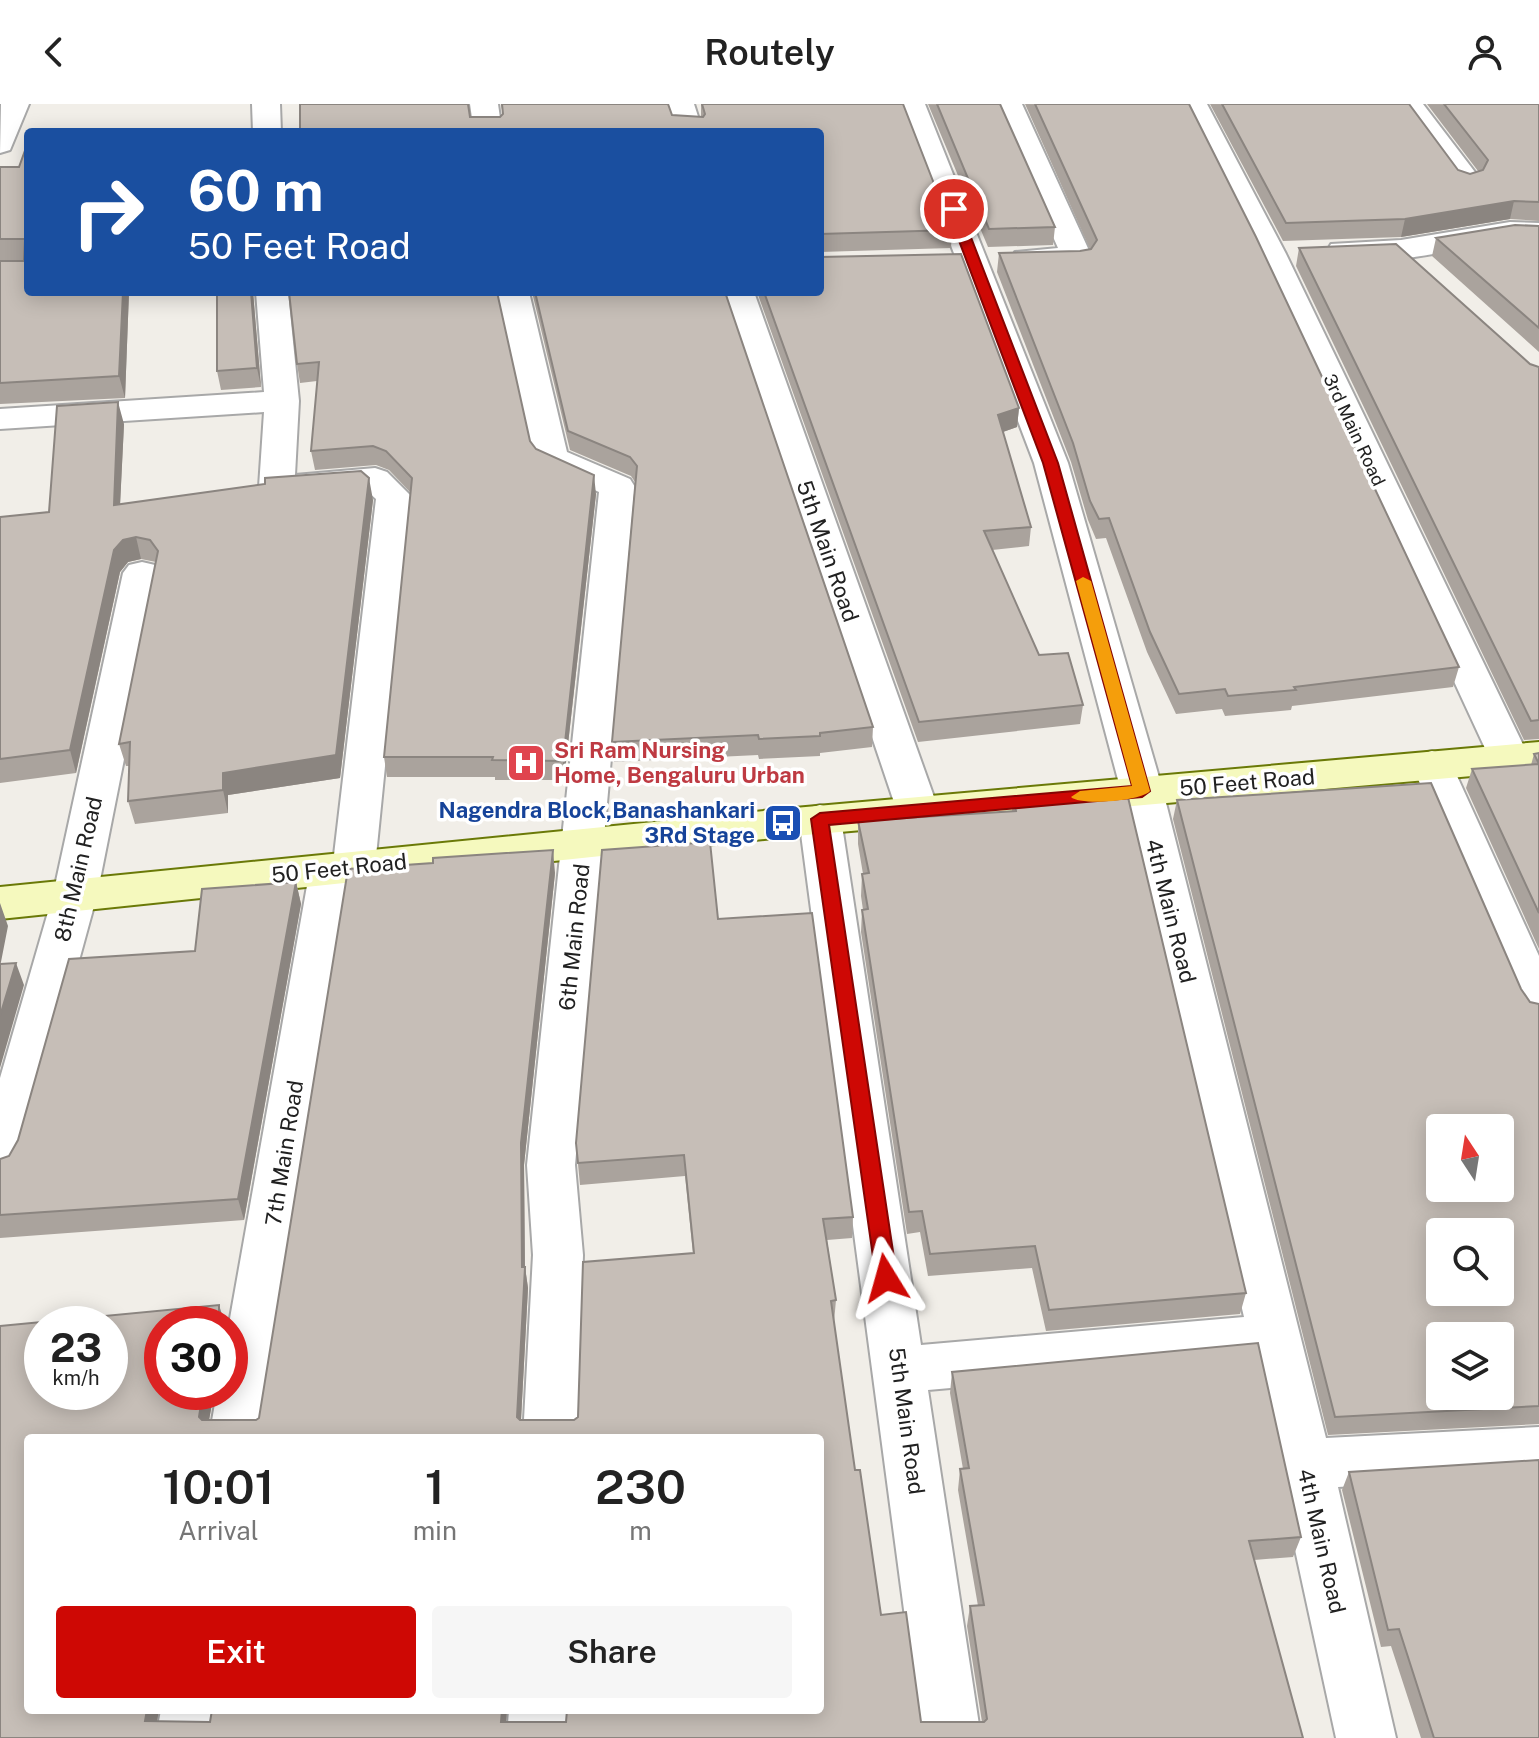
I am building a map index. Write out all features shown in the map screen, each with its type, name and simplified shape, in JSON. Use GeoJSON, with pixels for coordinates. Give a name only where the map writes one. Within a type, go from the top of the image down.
{"type":"FeatureCollection","features":[{"type":"Feature","properties":{"kind":"main road","name":"50 Feet Road"},"geometry":{"type":"LineString","coordinates":[[0,903],[820,819],[1524,758]]}},
{"type":"Feature","properties":{"kind":"street"},"geometry":{"type":"LineString","coordinates":[[0,144],[15,104]]}},
{"type":"Feature","properties":{"kind":"street"},"geometry":{"type":"LineString","coordinates":[[266,104],[267,128]]}},
{"type":"Feature","properties":{"kind":"street"},"geometry":{"type":"LineString","coordinates":[[484,104],[487,128]]}},
{"type":"Feature","properties":{"kind":"street"},"geometry":{"type":"LineString","coordinates":[[680,104],[688,128]]}},
{"type":"Feature","properties":{"kind":"street","name":"4th Main Road"},"geometry":{"type":"LineString","coordinates":[[911,104],[960,262],[1051,463],[1142,791],[1305,1464],[1366,1738]]}},
{"type":"Feature","properties":{"kind":"street"},"geometry":{"type":"LineString","coordinates":[[960,262],[1077,257],[1008,104]]}},
{"type":"Feature","properties":{"kind":"street","name":"3rd Main Road"},"geometry":{"type":"LineString","coordinates":[[1193,104],[1295,253],[1524,758]]}},
{"type":"Feature","properties":{"kind":"street"},"geometry":{"type":"LineString","coordinates":[[1409,104],[1466,180]]}},
{"type":"Feature","properties":{"kind":"street"},"geometry":{"type":"LineString","coordinates":[[1295,253],[1412,260],[1446,240],[1510,231],[1539,232]]}},
{"type":"Feature","properties":{"kind":"street"},"geometry":{"type":"LineString","coordinates":[[0,419],[282,401],[272,296]]}},
{"type":"Feature","properties":{"kind":"street","name":"6th Main Road"},"geometry":{"type":"LineString","coordinates":[[514,296],[551,458],[617,487],[551,1165],[558,1255],[550,1434]]}},
{"type":"Feature","properties":{"kind":"street","name":"5th Main Road"},"geometry":{"type":"LineString","coordinates":[[739,296],[918,811]]}},
{"type":"Feature","properties":{"kind":"street","name":"7th Main Road"},"geometry":{"type":"LineString","coordinates":[[237,1434],[343,868],[394,497],[375,479],[277,487],[282,401]]}},
{"type":"Feature","properties":{"kind":"street","name":"8th Main Road"},"geometry":{"type":"LineString","coordinates":[[0,1161],[75,895],[142,573]]}},
{"type":"Feature","properties":{"kind":"street"},"geometry":{"type":"LineString","coordinates":[[1432,765],[1539,1007]]}},
{"type":"Feature","properties":{"kind":"street","name":"5th Main Road"},"geometry":{"type":"LineString","coordinates":[[820,819],[951,1738]]}},
{"type":"Feature","properties":{"kind":"street"},"geometry":{"type":"LineString","coordinates":[[900,1370],[1274,1337]]}},
{"type":"Feature","properties":{"kind":"street"},"geometry":{"type":"LineString","coordinates":[[1305,1464],[1539,1451]]}},
{"type":"Feature","properties":{"kind":"street"},"geometry":{"type":"LineString","coordinates":[[186,1738],[190,1714]]}},
{"type":"Feature","properties":{"kind":"street"},"geometry":{"type":"LineString","coordinates":[[537,1738],[539,1714]]}},
{"type":"Feature","properties":{"kind":"building"},"geometry":{"type":"Polygon","coordinates":[[[300,104],[468,104],[470,117],[500,117],[503,114],[502,104],[668,104],[672,115],[703,117],[702,104],[903,104],[952,230],[824,234],[824,128],[300,128],[300,104]]]}},
{"type":"Feature","properties":{"kind":"building"},"geometry":{"type":"Polygon","coordinates":[[[937,104],[1000,104],[1055,227],[989,229],[937,104]]]}},
{"type":"Feature","properties":{"kind":"building"},"geometry":{"type":"Polygon","coordinates":[[[1035,104],[1189,104],[1256,237],[1459,667],[1294,687],[1296,690],[1228,696],[1225,689],[1179,694],[1150,632],[1109,518],[1099,519],[1090,501],[1073,443],[999,253],[1080,251],[1091,249],[1097,240],[1035,104]]]}},
{"type":"Feature","properties":{"kind":"building"},"geometry":{"type":"Polygon","coordinates":[[[1222,104],[1409,104],[1458,170],[1470,174],[1483,170],[1488,160],[1444,104],[1539,104],[1539,202],[1514,201],[1405,219],[1286,223],[1222,104]]]}},
{"type":"Feature","properties":{"kind":"building"},"geometry":{"type":"Polygon","coordinates":[[[24,153],[24,239],[0,239],[0,167],[19,167],[24,153]]]}},
{"type":"Feature","properties":{"kind":"building"},"geometry":{"type":"Polygon","coordinates":[[[1515,225],[1539,226],[1539,328],[1436,238],[1515,225]]]}},
{"type":"Feature","properties":{"kind":"building"},"geometry":{"type":"Polygon","coordinates":[[[1396,244],[1530,364],[1539,367],[1539,720],[1531,721],[1299,248],[1396,244]]]}},
{"type":"Feature","properties":{"kind":"building"},"geometry":{"type":"Polygon","coordinates":[[[961,254],[1019,408],[998,415],[1031,527],[984,531],[1039,655],[1068,653],[1083,705],[919,722],[765,296],[824,296],[824,257],[961,254]]]}},
{"type":"Feature","properties":{"kind":"building"},"geometry":{"type":"Polygon","coordinates":[[[0,261],[24,261],[24,296],[123,296],[119,376],[0,383],[0,261]]]}},
{"type":"Feature","properties":{"kind":"building"},"geometry":{"type":"Polygon","coordinates":[[[217,296],[251,296],[257,368],[217,371],[217,296]]]}},
{"type":"Feature","properties":{"kind":"building"},"geometry":{"type":"Polygon","coordinates":[[[289,296],[498,296],[530,441],[536,449],[594,475],[563,761],[492,760],[493,757],[384,757],[412,478],[386,451],[373,446],[311,451],[319,362],[297,364],[289,296]]]}},
{"type":"Feature","properties":{"kind":"building"},"geometry":{"type":"Polygon","coordinates":[[[536,296],[726,296],[873,727],[820,733],[820,736],[759,739],[758,735],[612,742],[637,466],[630,457],[568,431],[536,296]]]}},
{"type":"Feature","properties":{"kind":"building"},"geometry":{"type":"Polygon","coordinates":[[[118,402],[114,505],[265,484],[265,478],[361,471],[369,478],[336,755],[223,773],[223,790],[128,801],[130,742],[119,744],[158,551],[150,540],[136,537],[123,540],[114,550],[70,750],[0,759],[0,517],[49,512],[57,406],[118,402]]]}},
{"type":"Feature","properties":{"kind":"building"},"geometry":{"type":"Polygon","coordinates":[[[1539,764],[1539,913],[1472,769],[1539,764]]]}},
{"type":"Feature","properties":{"kind":"building"},"geometry":{"type":"Polygon","coordinates":[[[1431,783],[1521,989],[1530,1002],[1539,1004],[1539,1406],[1514,1407],[1514,1322],[1426,1322],[1426,1410],[1465,1410],[1335,1417],[1177,800],[1431,783]]]}},
{"type":"Feature","properties":{"kind":"building"},"geometry":{"type":"Polygon","coordinates":[[[1127,793],[1246,1293],[1049,1310],[1035,1246],[930,1254],[922,1211],[909,1212],[862,910],[868,909],[862,874],[869,873],[858,821],[1016,811],[1014,800],[1127,793]]]}},
{"type":"Feature","properties":{"kind":"building"},"geometry":{"type":"Polygon","coordinates":[[[710,842],[718,919],[812,913],[853,1217],[823,1219],[836,1300],[831,1301],[855,1470],[860,1470],[881,1615],[906,1612],[921,1722],[984,1722],[987,1719],[970,1606],[984,1605],[960,1469],[969,1468],[952,1372],[1258,1343],[1301,1537],[1249,1541],[1303,1738],[0,1738],[0,1326],[24,1324],[24,1410],[128,1410],[128,1314],[144,1312],[144,1410],[200,1410],[202,1420],[259,1418],[348,869],[433,863],[433,858],[553,850],[521,1143],[522,1267],[525,1267],[517,1417],[520,1420],[574,1420],[578,1417],[583,1262],[694,1253],[684,1155],[578,1163],[576,1143],[602,850],[710,842]]]}},
{"type":"Feature","properties":{"kind":"building"},"geometry":{"type":"Polygon","coordinates":[[[296,882],[238,1199],[0,1215],[0,1159],[9,1156],[18,1140],[69,959],[195,951],[202,889],[296,882]]]}},
{"type":"Feature","properties":{"kind":"building"},"geometry":{"type":"Polygon","coordinates":[[[16,963],[0,1016],[0,964],[16,963]]]}},
{"type":"Feature","properties":{"kind":"building"},"geometry":{"type":"Polygon","coordinates":[[[1539,1460],[1539,1738],[1434,1738],[1399,1629],[1388,1630],[1349,1472],[1539,1460]]]}},
{"type":"Feature","properties":{"kind":"slow traffic"},"geometry":{"type":"LineString","coordinates":[[1080,797],[1142,791],[1083,581]]}},
{"type":"Feature","properties":{"kind":"place","name":"Sri Ram Nursing Home, Bengaluru Urban"},"geometry":{"type":"Point","coordinates":[526,763]}},
{"type":"Feature","properties":{"kind":"place","name":"Nagendra Block,Banashankari 3Rd Stage"},"geometry":{"type":"Point","coordinates":[783,823]}},
{"type":"Feature","properties":{"kind":"route"},"geometry":{"type":"LineString","coordinates":[[886,1278],[820,819],[1142,791],[1051,463],[954,209]]}}]}
